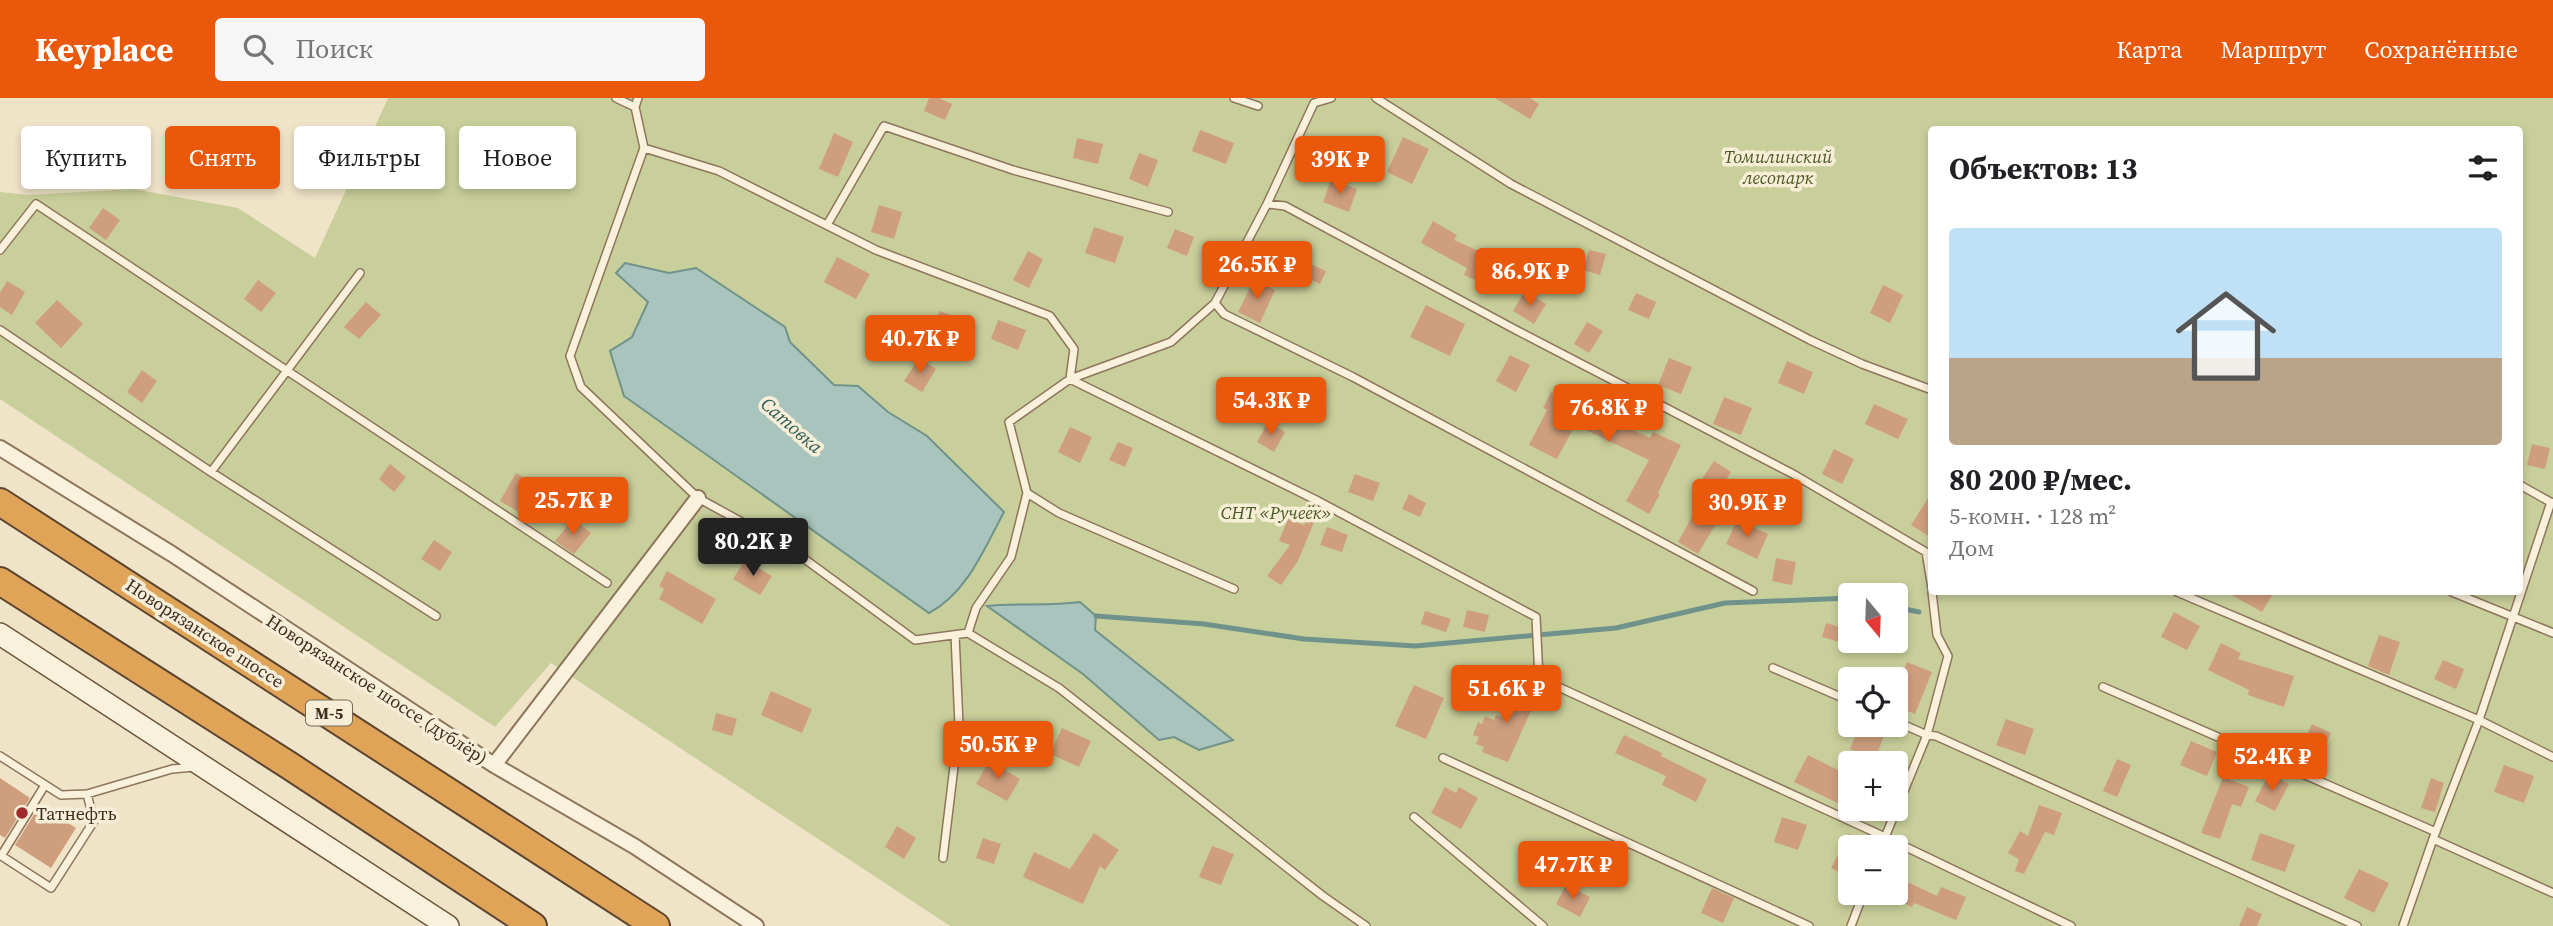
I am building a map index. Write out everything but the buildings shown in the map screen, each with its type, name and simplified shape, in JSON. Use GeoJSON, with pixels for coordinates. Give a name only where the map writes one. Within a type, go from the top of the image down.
{"type":"FeatureCollection","features":[{"type":"Feature","properties":{"kind":"highway","name":"Новорязанское шоссе"},"geometry":{"type":"LineString","coordinates":[[0,502],[656,926]]}},
{"type":"Feature","properties":{"kind":"highway"},"geometry":{"type":"LineString","coordinates":[[0,581],[290,766],[533,926]]}},
{"type":"Feature","properties":{"kind":"street","name":"Новорязанское шоссе (дублёр)"},"geometry":{"type":"LineString","coordinates":[[0,448],[172,554],[494,765],[634,846],[756,926]]}},
{"type":"Feature","properties":{"kind":"street"},"geometry":{"type":"LineString","coordinates":[[494,765],[698,498]]}},
{"type":"Feature","properties":{"kind":"street"},"geometry":{"type":"LineString","coordinates":[[0,634],[448,926]]}},
{"type":"Feature","properties":{"kind":"lane"},"geometry":{"type":"LineString","coordinates":[[616,98],[635,107]]}},
{"type":"Feature","properties":{"kind":"lane"},"geometry":{"type":"LineString","coordinates":[[638,98],[635,107],[644,148],[570,356],[581,387],[698,498],[791,549],[915,640],[968,634],[1059,688],[1322,896],[1366,926]]}},
{"type":"Feature","properties":{"kind":"lane"},"geometry":{"type":"LineString","coordinates":[[1234,98],[1258,106]]}},
{"type":"Feature","properties":{"kind":"lane"},"geometry":{"type":"LineString","coordinates":[[968,634],[976,608],[1011,557],[1027,493],[1009,422],[1070,379],[1171,342],[1215,303],[1267,204],[1314,103],[1331,98]]}},
{"type":"Feature","properties":{"kind":"lane"},"geometry":{"type":"LineString","coordinates":[[1376,98],[1511,184],[1810,340],[1862,364],[1928,389]]}},
{"type":"Feature","properties":{"kind":"lane"},"geometry":{"type":"LineString","coordinates":[[827,225],[884,127],[1013,170],[1168,212]]}},
{"type":"Feature","properties":{"kind":"lane"},"geometry":{"type":"LineString","coordinates":[[644,148],[719,171],[876,250],[1050,316],[1074,349],[1070,379]]}},
{"type":"Feature","properties":{"kind":"lane"},"geometry":{"type":"LineString","coordinates":[[0,250],[36,204],[607,583]]}},
{"type":"Feature","properties":{"kind":"lane"},"geometry":{"type":"LineString","coordinates":[[1267,204],[1285,206],[1793,474],[1926,552],[1928,565]]}},
{"type":"Feature","properties":{"kind":"lane"},"geometry":{"type":"LineString","coordinates":[[211,472],[360,273]]}},
{"type":"Feature","properties":{"kind":"lane"},"geometry":{"type":"LineString","coordinates":[[1215,303],[1224,314],[1353,377],[1753,591]]}},
{"type":"Feature","properties":{"kind":"lane"},"geometry":{"type":"LineString","coordinates":[[0,330],[211,472],[436,616]]}},
{"type":"Feature","properties":{"kind":"lane"},"geometry":{"type":"LineString","coordinates":[[1070,379],[1318,501],[1536,617],[1539,678],[1883,835]]}},
{"type":"Feature","properties":{"kind":"lane"},"geometry":{"type":"LineString","coordinates":[[2523,487],[2552,503],[2523,586]]}},
{"type":"Feature","properties":{"kind":"lane"},"geometry":{"type":"LineString","coordinates":[[1027,493],[1059,513],[1234,589]]}},
{"type":"Feature","properties":{"kind":"lane"},"geometry":{"type":"LineString","coordinates":[[1885,835],[1927,735],[1948,656],[1937,635],[1933,595]]}},
{"type":"Feature","properties":{"kind":"lane"},"geometry":{"type":"LineString","coordinates":[[2184,595],[2479,720],[2553,757]]}},
{"type":"Feature","properties":{"kind":"lane"},"geometry":{"type":"LineString","coordinates":[[2459,595],[2553,633]]}},
{"type":"Feature","properties":{"kind":"lane"},"geometry":{"type":"LineString","coordinates":[[2403,926],[2479,720],[2520,595]]}},
{"type":"Feature","properties":{"kind":"lane"},"geometry":{"type":"LineString","coordinates":[[943,858],[959,724],[955,635]]}},
{"type":"Feature","properties":{"kind":"lane"},"geometry":{"type":"LineString","coordinates":[[1773,668],[1838,696]]}},
{"type":"Feature","properties":{"kind":"lane"},"geometry":{"type":"LineString","coordinates":[[2104,687],[2434,836],[2553,893]]}},
{"type":"Feature","properties":{"kind":"lane"},"geometry":{"type":"LineString","coordinates":[[1908,727],[1936,736],[2357,926]]}},
{"type":"Feature","properties":{"kind":"lane"},"geometry":{"type":"LineString","coordinates":[[0,756],[61,795],[87,794],[172,769],[195,767],[211,770]]}},
{"type":"Feature","properties":{"kind":"lane"},"geometry":{"type":"LineString","coordinates":[[1443,758],[1809,926]]}},
{"type":"Feature","properties":{"kind":"lane"},"geometry":{"type":"LineString","coordinates":[[46,785],[1,856],[51,888],[94,821],[87,794]]}},
{"type":"Feature","properties":{"kind":"lane"},"geometry":{"type":"LineString","coordinates":[[1414,817],[1543,926]]}},
{"type":"Feature","properties":{"kind":"lane"},"geometry":{"type":"LineString","coordinates":[[1908,847],[2071,926]]}},
{"type":"Feature","properties":{"kind":"lane"},"geometry":{"type":"LineString","coordinates":[[1851,926],[1859,905]]}},
{"type":"Feature","properties":{"kind":"green space","name":"СНТ «Ручеёк»"},"geometry":{"type":"Polygon","coordinates":[[[388,98],[2553,98],[2553,926],[950,926],[551,663],[495,727],[0,399],[0,192],[29,195],[133,189],[238,208],[315,258],[346,189],[445,189],[445,126],[375,126],[388,98]]]}},
{"type":"Feature","properties":{"kind":"water","name":"Сатовка"},"geometry":{"type":"Polygon","coordinates":[[[625,263],[669,273],[696,268],[785,327],[790,342],[834,385],[858,386],[888,412],[927,436],[1004,512],[973,569],[954,594],[929,613],[624,396],[610,351],[632,337],[648,302],[616,273],[625,263]]]}},
{"type":"Feature","properties":{"kind":"water"},"geometry":{"type":"Polygon","coordinates":[[[1080,602],[1096,616],[1095,630],[1233,740],[1199,750],[1174,737],[1159,740],[1083,674],[987,606],[1080,602]]]}},
{"type":"Feature","properties":{"kind":"waterway"},"geometry":{"type":"LineString","coordinates":[[1096,616],[1204,624],[1304,639],[1415,646],[1616,628],[1725,603],[1838,598]]}},
{"type":"Feature","properties":{"kind":"waterway"},"geometry":{"type":"LineString","coordinates":[[1908,610],[1919,612]]}},
{"type":"Feature","properties":{"kind":"place","name":"Татнефть"},"geometry":{"type":"Point","coordinates":[22,813]}},
{"type":"Feature","properties":{"kind":"park label","name":"Томилинский лесопарк"},"geometry":{"type":"Point","coordinates":[1778,166]}}]}
